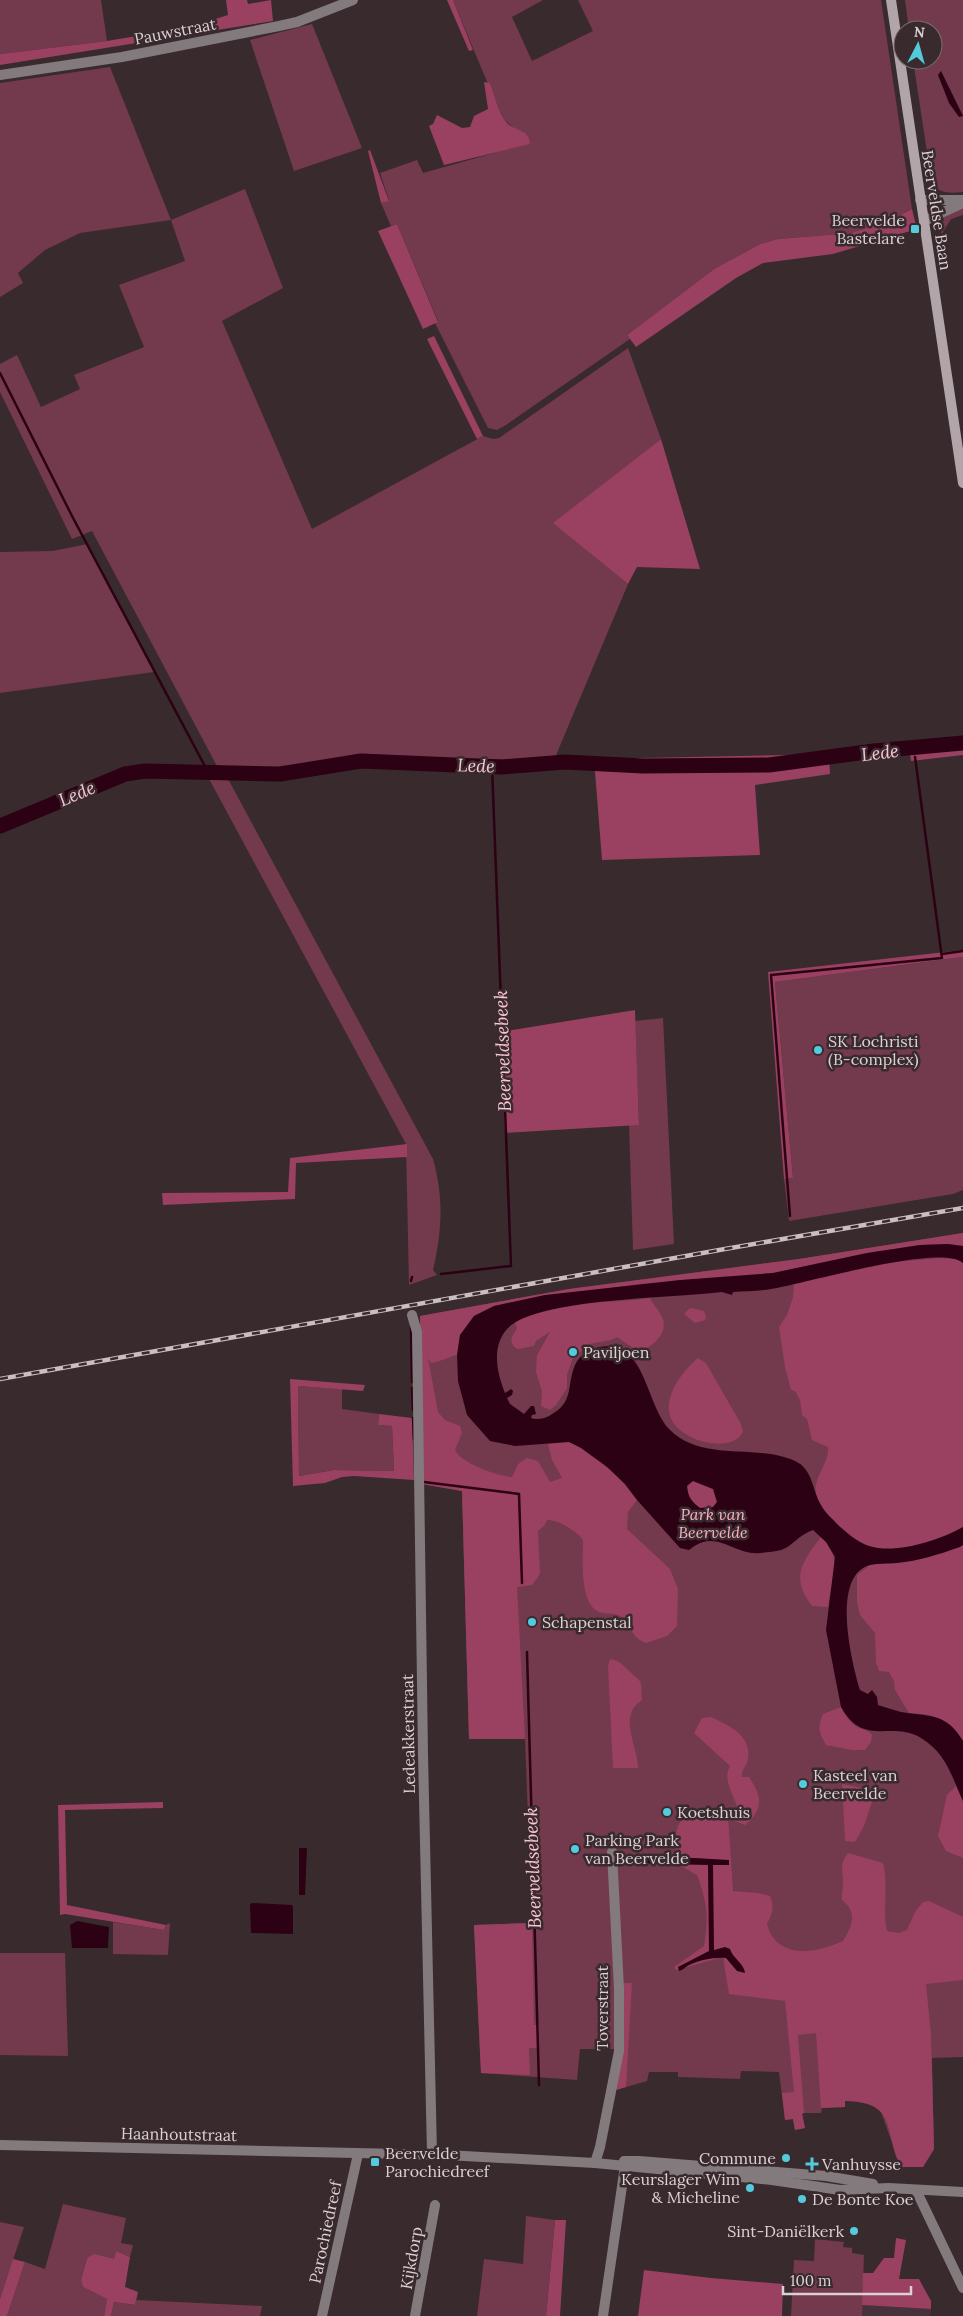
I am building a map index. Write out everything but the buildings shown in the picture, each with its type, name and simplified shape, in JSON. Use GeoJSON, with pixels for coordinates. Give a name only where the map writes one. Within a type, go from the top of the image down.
{"type":"FeatureCollection","features":[{"type":"Feature","properties":{"kind":"main road","name":"Beerveldse Baan"},"geometry":{"type":"LineString","coordinates":[[891,0],[963,483]]}},
{"type":"Feature","properties":{"kind":"street","name":"Pauwstraat"},"geometry":{"type":"LineString","coordinates":[[0,75],[122,57],[279,26],[297,22],[352,0]]}},
{"type":"Feature","properties":{"kind":"street"},"geometry":{"type":"LineString","coordinates":[[920,200],[963,201]]}},
{"type":"Feature","properties":{"kind":"street"},"geometry":{"type":"LineString","coordinates":[[924,221],[963,201]]}},
{"type":"Feature","properties":{"kind":"street","name":"Ledeakkerstraat"},"geometry":{"type":"LineString","coordinates":[[412,1315],[417,1332],[423,1754],[432,2154]]}},
{"type":"Feature","properties":{"kind":"street","name":"Toverstraat"},"geometry":{"type":"LineString","coordinates":[[595,2162],[600,2147],[618,2051],[619,1989],[612,1852]]}},
{"type":"Feature","properties":{"kind":"street","name":"Haanhoutstraat"},"geometry":{"type":"LineString","coordinates":[[0,2145],[358,2154],[432,2154],[595,2162]]}},
{"type":"Feature","properties":{"kind":"street","name":"Parochiedreef"},"geometry":{"type":"LineString","coordinates":[[322,2316],[358,2154]]}},
{"type":"Feature","properties":{"kind":"street"},"geometry":{"type":"LineString","coordinates":[[595,2162],[639,2161],[826,2176],[889,2188],[963,2192]]}},
{"type":"Feature","properties":{"kind":"street"},"geometry":{"type":"LineString","coordinates":[[595,2162],[772,2180],[840,2190],[889,2188]]}},
{"type":"Feature","properties":{"kind":"street"},"geometry":{"type":"LineString","coordinates":[[603,2316],[626,2166]]}},
{"type":"Feature","properties":{"kind":"street"},"geometry":{"type":"LineString","coordinates":[[916,2190],[963,2288]]}},
{"type":"Feature","properties":{"kind":"street","name":"Kijkdorp"},"geometry":{"type":"LineString","coordinates":[[416,2316],[435,2205]]}},
{"type":"Feature","properties":{"kind":"shaded area"},"geometry":{"type":"Polygon","coordinates":[[[226,0],[247,0],[248,4],[271,0],[273,21],[0,65],[0,54],[107,41],[190,27],[228,15],[226,0]]]}},
{"type":"Feature","properties":{"kind":"shaded area"},"geometry":{"type":"Polygon","coordinates":[[[447,0],[453,0],[473,50],[469,51],[447,0]]]}},
{"type":"Feature","properties":{"kind":"shaded area"},"geometry":{"type":"Polygon","coordinates":[[[941,71],[963,116],[959,117],[949,103],[938,75],[941,71]]]}},
{"type":"Feature","properties":{"kind":"shaded area"},"geometry":{"type":"Polygon","coordinates":[[[484,82],[490,83],[499,110],[505,120],[511,126],[525,133],[530,144],[444,165],[429,126],[433,124],[437,115],[462,128],[470,127],[474,116],[488,109],[484,82]]]}},
{"type":"Feature","properties":{"kind":"shaded area"},"geometry":{"type":"Polygon","coordinates":[[[370,150],[389,201],[381,203],[368,151],[370,150]]]}},
{"type":"Feature","properties":{"kind":"shaded area"},"geometry":{"type":"Polygon","coordinates":[[[912,209],[917,229],[833,254],[763,263],[736,278],[636,347],[627,335],[714,269],[760,244],[778,239],[851,233],[888,221],[912,209]]]}},
{"type":"Feature","properties":{"kind":"shaded area"},"geometry":{"type":"Polygon","coordinates":[[[397,224],[438,322],[423,329],[378,231],[397,224]]]}},
{"type":"Feature","properties":{"kind":"shaded area"},"geometry":{"type":"Polygon","coordinates":[[[434,336],[483,436],[477,439],[427,339],[434,336]]]}},
{"type":"Feature","properties":{"kind":"shaded area"},"geometry":{"type":"Polygon","coordinates":[[[661,439],[700,569],[637,567],[628,584],[553,523],[661,439]]]}},
{"type":"Feature","properties":{"kind":"shaded area"},"geometry":{"type":"Polygon","coordinates":[[[963,740],[963,755],[911,761],[909,746],[963,740]]]}},
{"type":"Feature","properties":{"kind":"shaded area"},"geometry":{"type":"Polygon","coordinates":[[[829,754],[830,774],[755,785],[760,855],[602,860],[594,759],[829,754]]]}},
{"type":"Feature","properties":{"kind":"shaded area"},"geometry":{"type":"Polygon","coordinates":[[[963,950],[963,957],[775,982],[793,1178],[784,1179],[768,972],[963,950]]]}},
{"type":"Feature","properties":{"kind":"shaded area"},"geometry":{"type":"Polygon","coordinates":[[[635,1010],[639,1125],[505,1133],[500,1032],[635,1010]]]}},
{"type":"Feature","properties":{"kind":"shaded area"},"geometry":{"type":"Polygon","coordinates":[[[407,1144],[407,1157],[296,1163],[295,1199],[163,1205],[162,1193],[288,1192],[290,1158],[407,1144]]]}},
{"type":"Feature","properties":{"kind":"shaded area"},"geometry":{"type":"Polygon","coordinates":[[[963,1233],[963,1246],[948,1244],[920,1245],[867,1253],[773,1273],[640,1284],[517,1301],[494,1306],[474,1316],[460,1335],[457,1355],[431,1363],[428,1358],[438,1412],[445,1420],[460,1426],[462,1433],[455,1450],[464,1460],[480,1468],[512,1477],[518,1464],[527,1458],[538,1461],[550,1482],[562,1478],[552,1460],[548,1444],[568,1442],[587,1450],[624,1483],[637,1500],[628,1512],[627,1529],[670,1569],[678,1589],[677,1626],[667,1636],[646,1643],[641,1641],[623,1618],[614,1614],[597,1611],[591,1605],[587,1597],[583,1578],[583,1540],[566,1526],[556,1521],[547,1520],[538,1531],[540,1574],[532,1585],[517,1587],[525,1739],[469,1739],[462,1491],[422,1484],[420,1316],[569,1289],[799,1259],[963,1233]]]}},
{"type":"Feature","properties":{"kind":"shaded area"},"geometry":{"type":"Polygon","coordinates":[[[948,1244],[963,1246],[963,1263],[950,1258],[901,1261],[788,1286],[757,1291],[733,1292],[732,1295],[722,1292],[641,1298],[575,1305],[546,1311],[522,1319],[507,1329],[499,1344],[497,1360],[505,1393],[511,1389],[513,1391],[512,1395],[507,1398],[510,1404],[524,1414],[531,1406],[534,1406],[536,1414],[532,1415],[531,1418],[540,1419],[549,1416],[563,1405],[578,1359],[595,1348],[608,1346],[621,1349],[629,1355],[642,1374],[657,1410],[669,1429],[682,1439],[697,1446],[730,1451],[764,1453],[795,1461],[809,1474],[824,1511],[845,1532],[863,1544],[884,1548],[907,1547],[932,1541],[963,1527],[963,1545],[960,1547],[913,1561],[870,1565],[858,1572],[850,1586],[847,1603],[847,1622],[849,1642],[860,1690],[868,1694],[872,1690],[877,1697],[878,1705],[901,1712],[936,1717],[943,1720],[957,1732],[963,1741],[963,1801],[947,1766],[930,1744],[910,1733],[869,1730],[859,1727],[841,1707],[826,1630],[835,1557],[826,1542],[813,1530],[789,1546],[774,1552],[751,1553],[725,1544],[708,1541],[689,1550],[680,1548],[625,1484],[607,1467],[581,1448],[569,1442],[515,1446],[490,1441],[467,1415],[458,1381],[457,1355],[460,1335],[474,1316],[494,1306],[545,1295],[680,1280],[773,1273],[867,1253],[920,1245],[948,1244]],[[693,1481],[687,1486],[690,1498],[700,1508],[713,1507],[717,1502],[713,1489],[693,1481]]]}},
{"type":"Feature","properties":{"kind":"shaded area"},"geometry":{"type":"Polygon","coordinates":[[[940,1258],[956,1259],[963,1263],[963,1527],[918,1545],[893,1549],[871,1547],[857,1540],[836,1523],[817,1499],[816,1483],[828,1453],[828,1447],[812,1440],[807,1419],[802,1415],[800,1400],[795,1391],[791,1390],[785,1367],[779,1327],[787,1315],[793,1297],[794,1283],[894,1262],[940,1258]]]}},
{"type":"Feature","properties":{"kind":"shaded area"},"geometry":{"type":"Polygon","coordinates":[[[650,1298],[663,1319],[664,1325],[661,1335],[653,1344],[639,1352],[617,1337],[589,1344],[573,1358],[567,1375],[567,1388],[556,1405],[550,1410],[541,1406],[542,1391],[536,1372],[537,1355],[550,1332],[536,1341],[534,1346],[518,1349],[512,1342],[513,1334],[517,1329],[515,1322],[530,1314],[546,1309],[650,1298]]]}},
{"type":"Feature","properties":{"kind":"shaded area"},"geometry":{"type":"Polygon","coordinates":[[[690,1308],[704,1311],[705,1320],[695,1323],[684,1314],[690,1308]]]}},
{"type":"Feature","properties":{"kind":"shaded area"},"geometry":{"type":"Polygon","coordinates":[[[698,1358],[706,1363],[741,1424],[743,1432],[739,1437],[727,1443],[717,1444],[695,1439],[677,1428],[672,1420],[669,1411],[671,1396],[682,1375],[698,1358]]]}},
{"type":"Feature","properties":{"kind":"shaded area"},"geometry":{"type":"Polygon","coordinates":[[[290,1379],[365,1385],[363,1391],[298,1386],[299,1476],[334,1470],[394,1471],[392,1426],[378,1425],[379,1414],[412,1418],[414,1480],[354,1476],[342,1477],[325,1483],[293,1486],[290,1379]]]}},
{"type":"Feature","properties":{"kind":"shaded area"},"geometry":{"type":"Polygon","coordinates":[[[693,1481],[713,1489],[717,1502],[713,1507],[700,1508],[692,1501],[687,1486],[693,1481]]]}},
{"type":"Feature","properties":{"kind":"shaded area"},"geometry":{"type":"Polygon","coordinates":[[[821,1537],[828,1545],[834,1561],[828,1607],[812,1606],[805,1596],[800,1578],[801,1570],[808,1554],[821,1537]]]}},
{"type":"Feature","properties":{"kind":"shaded area"},"geometry":{"type":"Polygon","coordinates":[[[963,1545],[963,1741],[947,1722],[933,1716],[909,1713],[895,1690],[894,1681],[889,1672],[879,1671],[876,1663],[875,1633],[860,1615],[857,1602],[857,1575],[870,1565],[918,1559],[940,1554],[963,1545]]]}},
{"type":"Feature","properties":{"kind":"shaded area"},"geometry":{"type":"Polygon","coordinates":[[[610,1659],[621,1664],[639,1679],[641,1684],[642,1700],[631,1714],[630,1722],[638,1768],[613,1768],[608,1666],[610,1659]]]}},
{"type":"Feature","properties":{"kind":"shaded area"},"geometry":{"type":"Polygon","coordinates":[[[841,1707],[852,1723],[872,1735],[871,1742],[865,1750],[852,1750],[826,1745],[820,1730],[823,1714],[841,1707]]]}},
{"type":"Feature","properties":{"kind":"shaded area"},"geometry":{"type":"Polygon","coordinates":[[[711,1717],[731,1727],[743,1737],[746,1743],[748,1759],[742,1772],[742,1777],[749,1777],[756,1790],[759,1802],[756,1813],[745,1825],[735,1821],[734,1816],[738,1809],[728,1782],[727,1776],[730,1766],[694,1733],[702,1718],[711,1717]]]}},
{"type":"Feature","properties":{"kind":"shaded area"},"geometry":{"type":"Polygon","coordinates":[[[842,1784],[868,1789],[873,1799],[864,1826],[855,1842],[845,1841],[842,1784]]]}},
{"type":"Feature","properties":{"kind":"shaded area"},"geometry":{"type":"Polygon","coordinates":[[[956,1786],[963,1801],[963,1858],[946,1851],[938,1836],[947,1795],[956,1786]]]}},
{"type":"Feature","properties":{"kind":"shaded area"},"geometry":{"type":"Polygon","coordinates":[[[163,1802],[163,1808],[65,1810],[67,1905],[166,1925],[164,1930],[65,1914],[60,1915],[58,1805],[163,1802]]]}},
{"type":"Feature","properties":{"kind":"shaded area"},"geometry":{"type":"Polygon","coordinates":[[[728,1815],[733,1891],[770,1896],[772,1910],[767,1924],[772,1936],[779,1944],[789,1949],[810,1951],[822,1949],[843,1941],[852,1919],[850,1909],[842,1900],[842,1864],[848,1853],[883,1863],[885,1871],[887,1931],[899,1933],[907,1930],[915,1912],[923,1902],[929,1901],[963,1917],[963,1980],[926,1984],[931,2034],[934,2149],[923,2167],[901,2167],[886,2121],[882,2113],[874,2107],[845,2101],[845,2107],[821,2108],[816,2033],[798,2035],[804,2113],[802,2114],[805,2128],[795,2130],[793,2119],[785,2120],[782,2093],[794,2092],[785,2001],[729,1994],[723,1957],[676,1970],[674,1967],[704,1946],[707,1918],[703,1893],[697,1875],[677,1864],[676,1838],[678,1825],[686,1816],[728,1815]]]}},
{"type":"Feature","properties":{"kind":"shaded area"},"geometry":{"type":"Polygon","coordinates":[[[299,1848],[307,1848],[305,1895],[299,1895],[299,1848]]]}},
{"type":"Feature","properties":{"kind":"shaded area"},"geometry":{"type":"Polygon","coordinates":[[[618,1858],[729,1860],[729,1865],[713,1865],[714,1950],[725,1947],[730,1949],[733,1956],[743,1966],[745,1973],[737,1971],[726,1958],[711,1958],[689,1965],[679,1971],[678,1967],[709,1951],[708,1865],[619,1863],[618,1858]]]}},
{"type":"Feature","properties":{"kind":"shaded area"},"geometry":{"type":"Polygon","coordinates":[[[250,1904],[292,1905],[293,1934],[251,1933],[250,1904]]]}},
{"type":"Feature","properties":{"kind":"shaded area"},"geometry":{"type":"Polygon","coordinates":[[[77,1921],[109,1927],[108,1948],[72,1948],[70,1925],[77,1921]]]}},
{"type":"Feature","properties":{"kind":"shaded area"},"geometry":{"type":"Polygon","coordinates":[[[532,1923],[534,2025],[539,2025],[539,2048],[529,2048],[530,2075],[481,2073],[474,1925],[532,1923]]]}},
{"type":"Feature","properties":{"kind":"shaded area"},"geometry":{"type":"Polygon","coordinates":[[[622,1983],[632,1983],[626,2087],[616,2090],[622,1983]]]}},
{"type":"Feature","properties":{"kind":"shaded area"},"geometry":{"type":"Polygon","coordinates":[[[555,2220],[566,2220],[560,2316],[546,2316],[555,2220]]]}},
{"type":"Feature","properties":{"kind":"shaded area"},"geometry":{"type":"Polygon","coordinates":[[[896,2238],[906,2240],[899,2279],[919,2279],[931,2301],[931,2309],[862,2305],[863,2273],[873,2273],[884,2258],[894,2258],[896,2238]]]}},
{"type":"Feature","properties":{"kind":"shaded area"},"geometry":{"type":"Polygon","coordinates":[[[116,2251],[130,2257],[125,2287],[138,2292],[135,2305],[114,2302],[111,2316],[104,2316],[107,2299],[83,2287],[81,2280],[87,2258],[94,2254],[114,2259],[116,2251]]]}},
{"type":"Feature","properties":{"kind":"shaded area"},"geometry":{"type":"Polygon","coordinates":[[[13,2259],[25,2262],[7,2316],[0,2316],[0,2299],[13,2259]]]}},
{"type":"Feature","properties":{"kind":"shaded area"},"geometry":{"type":"Polygon","coordinates":[[[644,2270],[783,2284],[782,2316],[638,2316],[644,2270]]]}},
{"type":"Feature","properties":{"kind":"shaded area"},"geometry":{"type":"Polygon","coordinates":[[[862,2305],[931,2309],[930,2316],[862,2316],[862,2305]]]}},
{"type":"Feature","properties":{"kind":"green space"},"geometry":{"type":"Polygon","coordinates":[[[0,0],[101,0],[107,41],[0,54],[0,0]]]}},
{"type":"Feature","properties":{"kind":"green space"},"geometry":{"type":"Polygon","coordinates":[[[453,0],[543,0],[512,17],[532,61],[593,31],[578,0],[881,0],[912,209],[888,221],[851,233],[778,239],[760,244],[714,269],[627,335],[630,339],[506,425],[497,430],[488,428],[435,323],[438,321],[397,224],[391,226],[381,203],[389,200],[380,173],[417,160],[423,173],[530,143],[502,115],[490,83],[488,84],[453,0]]]}},
{"type":"Feature","properties":{"kind":"green space"},"geometry":{"type":"Polygon","coordinates":[[[905,0],[963,0],[963,192],[950,193],[935,188],[932,185],[915,70],[943,70],[943,20],[908,20],[905,0]]]}},
{"type":"Feature","properties":{"kind":"green space"},"geometry":{"type":"Polygon","coordinates":[[[312,24],[362,148],[294,171],[250,40],[312,24]]]}},
{"type":"Feature","properties":{"kind":"green space"},"geometry":{"type":"Polygon","coordinates":[[[110,67],[171,220],[80,233],[45,250],[18,273],[23,283],[0,297],[0,83],[110,67]]]}},
{"type":"Feature","properties":{"kind":"green space"},"geometry":{"type":"Polygon","coordinates":[[[245,189],[283,288],[222,321],[312,529],[483,436],[493,439],[499,438],[628,348],[661,439],[554,523],[628,584],[554,760],[449,759],[387,755],[277,769],[218,768],[92,531],[72,539],[0,392],[0,364],[17,355],[41,407],[80,389],[74,375],[144,347],[119,285],[185,261],[171,220],[245,189]]]}},
{"type":"Feature","properties":{"kind":"green space"},"geometry":{"type":"Polygon","coordinates":[[[963,207],[963,215],[951,219],[940,237],[944,217],[963,207]]]}},
{"type":"Feature","properties":{"kind":"green space"},"geometry":{"type":"Polygon","coordinates":[[[88,544],[154,672],[0,693],[0,552],[52,551],[88,544]]]}},
{"type":"Feature","properties":{"kind":"green space"},"geometry":{"type":"Polygon","coordinates":[[[208,777],[227,777],[433,1159],[437,1173],[441,1214],[433,1270],[437,1275],[409,1285],[406,1144],[208,777]]]}},
{"type":"Feature","properties":{"kind":"green space"},"geometry":{"type":"Polygon","coordinates":[[[963,957],[963,1190],[953,1194],[789,1221],[784,1179],[793,1178],[775,982],[963,957]]]}},
{"type":"Feature","properties":{"kind":"green space"},"geometry":{"type":"Polygon","coordinates":[[[663,1018],[674,1244],[633,1250],[629,1125],[639,1124],[635,1021],[663,1018]]]}},
{"type":"Feature","properties":{"kind":"green space","name":"Park van Beervelde"},"geometry":{"type":"Polygon","coordinates":[[[963,1233],[963,2057],[932,2058],[934,2149],[923,2167],[901,2167],[881,2112],[869,2104],[860,2102],[845,2101],[845,2107],[822,2108],[821,2113],[802,2113],[805,2128],[795,2130],[793,2119],[785,2120],[779,2072],[741,2071],[740,2079],[678,2077],[678,2072],[649,2072],[647,2081],[616,2090],[623,2049],[580,2049],[577,2080],[481,2073],[474,1925],[532,1923],[525,1739],[469,1739],[462,1491],[422,1484],[420,1316],[569,1289],[799,1259],[963,1233]]]}},
{"type":"Feature","properties":{"kind":"green space"},"geometry":{"type":"Polygon","coordinates":[[[298,1386],[342,1389],[342,1409],[379,1414],[378,1425],[392,1426],[394,1471],[334,1470],[299,1476],[298,1386]]]}},
{"type":"Feature","properties":{"kind":"green space"},"geometry":{"type":"Polygon","coordinates":[[[113,1922],[164,1930],[166,1925],[170,1923],[168,1955],[113,1954],[113,1922]]]}},
{"type":"Feature","properties":{"kind":"green space"},"geometry":{"type":"Polygon","coordinates":[[[0,1953],[65,1953],[68,2056],[0,2055],[0,1953]]]}},
{"type":"Feature","properties":{"kind":"green space"},"geometry":{"type":"Polygon","coordinates":[[[63,2204],[126,2218],[121,2243],[133,2245],[130,2257],[116,2251],[114,2259],[87,2258],[81,2280],[83,2287],[107,2299],[104,2316],[7,2316],[25,2262],[45,2269],[63,2204]]]}},
{"type":"Feature","properties":{"kind":"green space"},"geometry":{"type":"Polygon","coordinates":[[[526,2216],[555,2220],[546,2316],[477,2316],[484,2259],[523,2264],[526,2216]]]}},
{"type":"Feature","properties":{"kind":"green space"},"geometry":{"type":"Polygon","coordinates":[[[0,2222],[24,2227],[0,2299],[0,2222]]]}},
{"type":"Feature","properties":{"kind":"green space"},"geometry":{"type":"Polygon","coordinates":[[[815,2239],[844,2242],[843,2247],[852,2248],[852,2253],[864,2255],[862,2316],[791,2316],[794,2260],[814,2261],[815,2239]]]}},
{"type":"Feature","properties":{"kind":"green space"},"geometry":{"type":"Polygon","coordinates":[[[136,2300],[262,2306],[260,2316],[111,2316],[114,2302],[135,2305],[136,2300]]]}},
{"type":"Feature","properties":{"kind":"waterway"},"geometry":{"type":"LineString","coordinates":[[0,373],[72,516],[208,772]]}},
{"type":"Feature","properties":{"kind":"waterway","name":"Lede"},"geometry":{"type":"LineString","coordinates":[[0,826],[125,774],[145,771],[280,774],[361,761],[502,767],[565,762],[643,766],[769,765],[874,751],[963,743]]}},
{"type":"Feature","properties":{"kind":"waterway"},"geometry":{"type":"LineString","coordinates":[[790,1216],[771,975],[942,958],[915,757]]}},
{"type":"Feature","properties":{"kind":"waterway","name":"Beerveldsebeek"},"geometry":{"type":"LineString","coordinates":[[441,1274],[511,1266],[492,766]]}},
{"type":"Feature","properties":{"kind":"waterway"},"geometry":{"type":"LineString","coordinates":[[942,954],[963,951]]}},
{"type":"Feature","properties":{"kind":"waterway","name":"Beerveldsebeek"},"geometry":{"type":"LineString","coordinates":[[411,1281],[412,1277]]}},
{"type":"Feature","properties":{"kind":"waterway","name":"Beerveldsebeek"},"geometry":{"type":"LineString","coordinates":[[411,1326],[412,1382]]}},
{"type":"Feature","properties":{"kind":"waterway","name":"Beerveldsebeek"},"geometry":{"type":"LineString","coordinates":[[412,1388],[413,1410]]}},
{"type":"Feature","properties":{"kind":"waterway","name":"Beerveldsebeek"},"geometry":{"type":"LineString","coordinates":[[413,1418],[414,1439]]}},
{"type":"Feature","properties":{"kind":"waterway","name":"Beerveldsebeek"},"geometry":{"type":"LineString","coordinates":[[424,1482],[519,1494],[522,1583]]}},
{"type":"Feature","properties":{"kind":"waterway","name":"Beerveldsebeek"},"geometry":{"type":"LineString","coordinates":[[527,1652],[539,2085]]}},
{"type":"Feature","properties":{"kind":"railway"},"geometry":{"type":"LineString","coordinates":[[0,1379],[963,1208]]}},
{"type":"Feature","properties":{"kind":"place","name":"Beervelde Bastelare"},"geometry":{"type":"Point","coordinates":[915,229]}},
{"type":"Feature","properties":{"kind":"place","name":"SK Lochristi (B-complex)"},"geometry":{"type":"Point","coordinates":[818,1050]}},
{"type":"Feature","properties":{"kind":"place","name":"Paviljoen"},"geometry":{"type":"Point","coordinates":[573,1352]}},
{"type":"Feature","properties":{"kind":"place","name":"Schapenstal"},"geometry":{"type":"Point","coordinates":[532,1622]}},
{"type":"Feature","properties":{"kind":"place","name":"Kasteel van Beervelde"},"geometry":{"type":"Point","coordinates":[803,1784]}},
{"type":"Feature","properties":{"kind":"place","name":"Koetshuis"},"geometry":{"type":"Point","coordinates":[667,1812]}},
{"type":"Feature","properties":{"kind":"place","name":"Parking Park van Beervelde"},"geometry":{"type":"Point","coordinates":[575,1849]}},
{"type":"Feature","properties":{"kind":"place","name":"Commune"},"geometry":{"type":"Point","coordinates":[786,2158]}},
{"type":"Feature","properties":{"kind":"place","name":"Beervelde Parochiedreef"},"geometry":{"type":"Point","coordinates":[375,2162]}},
{"type":"Feature","properties":{"kind":"place","name":"Vanhuysse"},"geometry":{"type":"Point","coordinates":[812,2164]}},
{"type":"Feature","properties":{"kind":"place","name":"Keurslager Wim & Micheline"},"geometry":{"type":"Point","coordinates":[750,2188]}},
{"type":"Feature","properties":{"kind":"place","name":"De Bonte Koe"},"geometry":{"type":"Point","coordinates":[802,2199]}},
{"type":"Feature","properties":{"kind":"place","name":"Sint-Daniëlkerk"},"geometry":{"type":"Point","coordinates":[854,2231]}}]}
